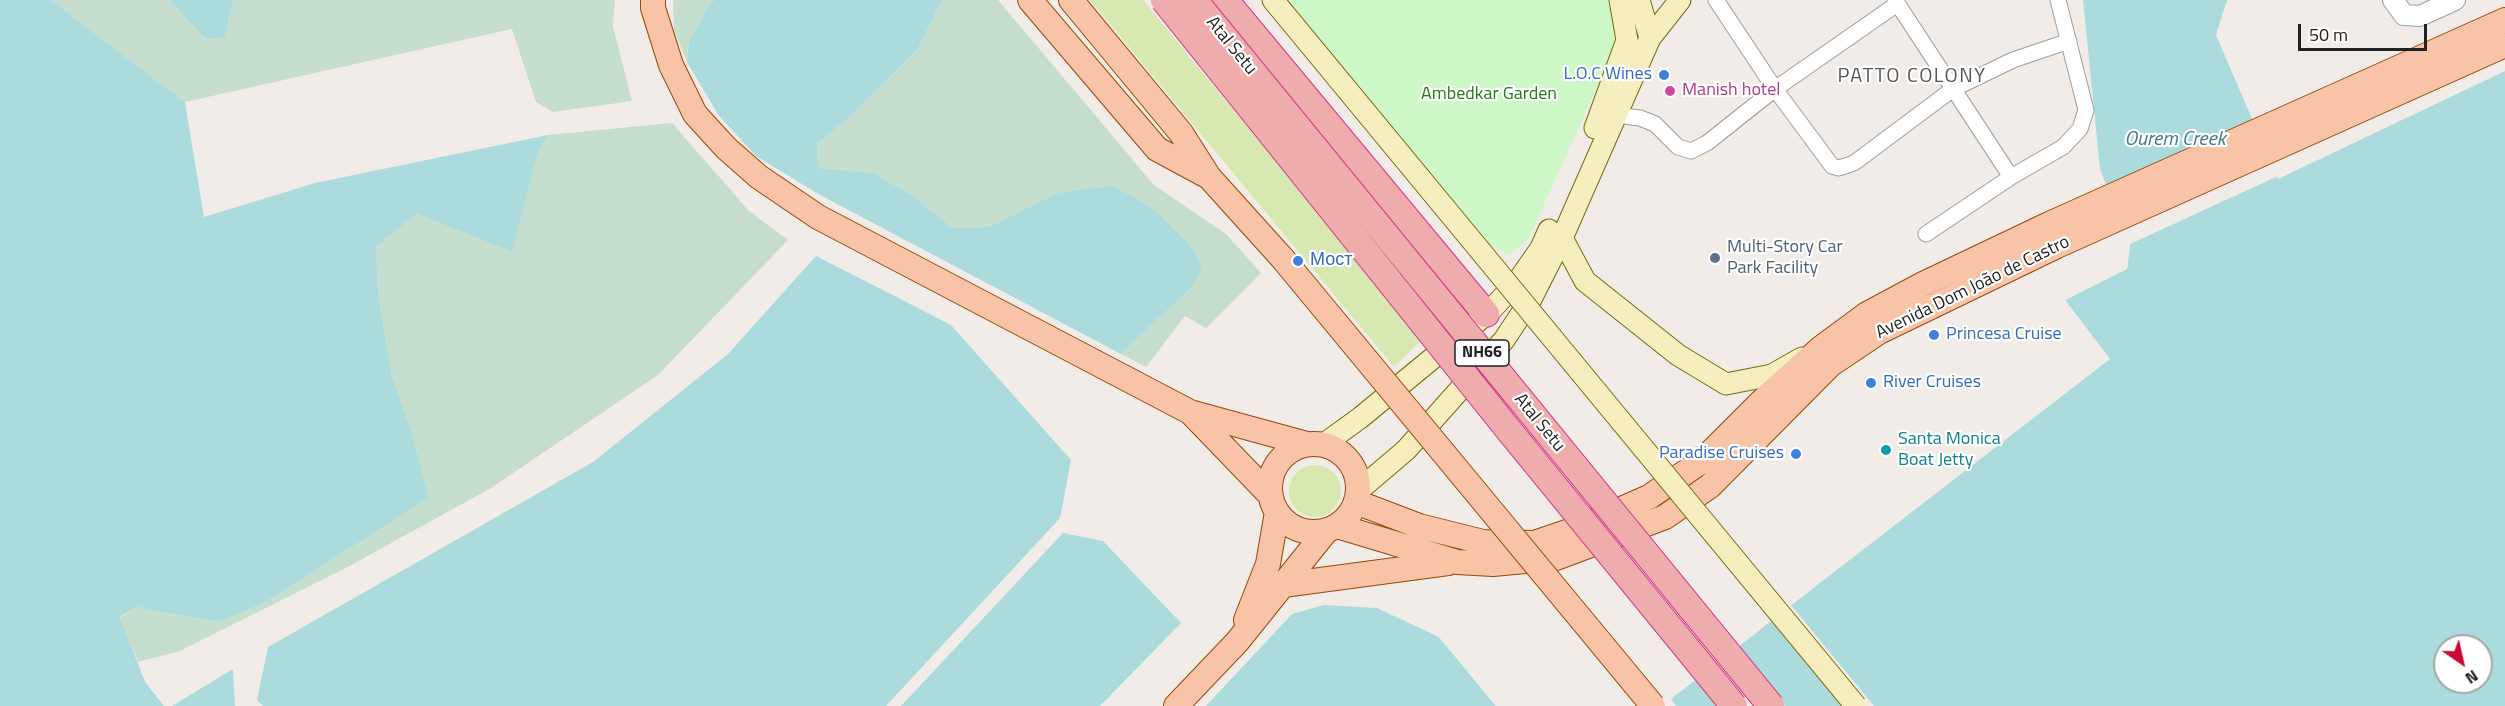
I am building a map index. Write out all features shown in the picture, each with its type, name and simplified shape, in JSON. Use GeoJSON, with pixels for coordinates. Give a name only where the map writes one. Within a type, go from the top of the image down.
{"type":"FeatureCollection","features":[{"type":"Feature","properties":{"kind":"highway","name":"Atal Setu"},"geometry":{"type":"LineString","coordinates":[[1164,0],[1507,429],[1734,706]]}},
{"type":"Feature","properties":{"kind":"highway","name":"Atal Setu"},"geometry":{"type":"LineString","coordinates":[[1194,0],[1771,706]]}},
{"type":"Feature","properties":{"kind":"highway"},"geometry":{"type":"LineString","coordinates":[[1226,0],[1493,307]]}},
{"type":"Feature","properties":{"kind":"main road"},"geometry":{"type":"LineString","coordinates":[[653,0],[653,8],[671,65],[695,114],[726,148],[759,177],[818,217],[1190,412],[1335,449],[1349,461],[1358,478],[1357,496]]}},
{"type":"Feature","properties":{"kind":"main road"},"geometry":{"type":"LineString","coordinates":[[1030,0],[1157,149],[1209,177]]}},
{"type":"Feature","properties":{"kind":"main road"},"geometry":{"type":"LineString","coordinates":[[1071,0],[1181,133],[1209,177],[1283,259],[1653,706]]}},
{"type":"Feature","properties":{"kind":"main road"},"geometry":{"type":"LineString","coordinates":[[1273,0],[1856,706]]}},
{"type":"Feature","properties":{"kind":"main road"},"geometry":{"type":"LineString","coordinates":[[1237,642],[1268,564],[1273,503],[1270,483],[1278,462],[1296,447],[1315,444],[1360,418],[1493,307],[1518,281],[1541,248],[1600,118],[1627,40],[1620,0]]}},
{"type":"Feature","properties":{"kind":"main road"},"geometry":{"type":"LineString","coordinates":[[1639,0],[1650,38]]}},
{"type":"Feature","properties":{"kind":"main road"},"geometry":{"type":"LineString","coordinates":[[1176,706],[1237,642],[1332,528],[1345,519],[1357,496],[1406,450],[1504,340],[1531,299],[1562,238],[1650,38],[1680,0]]}},
{"type":"Feature","properties":{"kind":"main road","name":"Avenida Dom João de Castro"},"geometry":{"type":"LineString","coordinates":[[1332,528],[1457,561],[1493,564],[1556,558],[1665,517],[1710,486],[1830,365],[1879,332],[2053,235],[2409,62],[2505,20]]}},
{"type":"Feature","properties":{"kind":"main road","name":"Avenida Dom João de Castro"},"geometry":{"type":"LineString","coordinates":[[1357,496],[1419,525],[1483,542],[1534,543],[1578,528],[1648,496],[1702,461],[1760,403],[1821,348],[1867,314],[1923,284],[2053,235],[2426,81],[2505,45]]}},
{"type":"Feature","properties":{"kind":"main road"},"geometry":{"type":"LineString","coordinates":[[1562,238],[1585,281],[1678,355],[1726,384],[1772,375],[1821,348]]}},
{"type":"Feature","properties":{"kind":"main road"},"geometry":{"type":"LineString","coordinates":[[1493,307],[1500,304],[1513,318],[1519,318]]}},
{"type":"Feature","properties":{"kind":"main road"},"geometry":{"type":"LineString","coordinates":[[1190,412],[1293,527],[1316,532],[1332,528]]}},
{"type":"Feature","properties":{"kind":"main road"},"geometry":{"type":"LineString","coordinates":[[1283,585],[1457,561]]}},
{"type":"Feature","properties":{"kind":"street"},"geometry":{"type":"LineString","coordinates":[[1716,0],[1775,89],[1832,166],[1839,168],[1854,163],[1953,89],[2013,60],[2069,41]]}},
{"type":"Feature","properties":{"kind":"street"},"geometry":{"type":"LineString","coordinates":[[1926,234],[2011,177],[2063,147],[2080,129],[2086,110],[2058,0]]}},
{"type":"Feature","properties":{"kind":"street"},"geometry":{"type":"LineString","coordinates":[[2393,0],[2404,15],[2420,16],[2455,0]]}},
{"type":"Feature","properties":{"kind":"street"},"geometry":{"type":"LineString","coordinates":[[1616,115],[1640,118],[1655,124],[1678,147],[1691,151],[1707,143],[1775,89],[1896,2],[2011,177]]}},
{"type":"Feature","properties":{"kind":"green space"},"geometry":{"type":"Polygon","coordinates":[[[51,0],[169,0],[206,39],[225,38],[233,0],[615,0],[613,27],[632,101],[553,112],[536,102],[512,29],[185,102],[51,0]]]}},
{"type":"Feature","properties":{"kind":"green space"},"geometry":{"type":"Polygon","coordinates":[[[673,0],[715,0],[710,3],[689,42],[687,62],[674,30],[673,0]]]}},
{"type":"Feature","properties":{"kind":"green space"},"geometry":{"type":"Polygon","coordinates":[[[942,0],[998,0],[1154,185],[1226,234],[1261,273],[1206,328],[1185,316],[1146,367],[1121,354],[1190,289],[1057,193],[989,227],[953,228],[913,196],[874,173],[818,168],[817,144],[844,122],[918,49],[942,0]]]}},
{"type":"Feature","properties":{"kind":"green space"},"geometry":{"type":"Polygon","coordinates":[[[1090,0],[1143,0],[1422,340],[1394,367],[1090,0]]]}},
{"type":"Feature","properties":{"kind":"green space","name":"Ambedkar Garden"},"geometry":{"type":"Polygon","coordinates":[[[1285,0],[1608,0],[1617,43],[1528,240],[1509,255],[1488,244],[1285,0]]]}},
{"type":"Feature","properties":{"kind":"green space"},"geometry":{"type":"Polygon","coordinates":[[[672,123],[749,211],[788,240],[658,375],[491,488],[344,569],[180,651],[138,662],[120,618],[136,607],[219,622],[264,603],[429,498],[412,433],[392,376],[378,293],[376,247],[417,214],[512,252],[538,153],[548,135],[672,123]]]}},
{"type":"Feature","properties":{"kind":"green space"},"geometry":{"type":"Polygon","coordinates":[[[1315,465],[1329,469],[1337,477],[1341,491],[1337,505],[1329,513],[1315,517],[1301,513],[1293,505],[1289,491],[1293,477],[1301,469],[1315,465]]]}},
{"type":"Feature","properties":{"kind":"water"},"geometry":{"type":"Polygon","coordinates":[[[0,0],[51,0],[185,102],[204,217],[315,183],[548,135],[538,153],[512,252],[417,214],[376,247],[378,293],[392,376],[412,433],[429,498],[264,603],[219,622],[136,607],[120,617],[145,682],[164,706],[0,706],[0,0]]]}},
{"type":"Feature","properties":{"kind":"water"},"geometry":{"type":"Polygon","coordinates":[[[169,0],[233,0],[225,38],[206,39],[169,0]]]}},
{"type":"Feature","properties":{"kind":"water"},"geometry":{"type":"Polygon","coordinates":[[[715,0],[942,0],[918,49],[844,122],[817,144],[818,168],[874,173],[913,196],[953,228],[989,227],[1057,193],[1113,186],[1155,210],[1191,246],[1202,268],[1190,289],[1121,354],[820,195],[756,156],[719,116],[687,62],[689,42],[710,3],[715,0]]]}},
{"type":"Feature","properties":{"kind":"water","name":"Ourem Creek"},"geometry":{"type":"Polygon","coordinates":[[[2083,0],[2227,0],[2216,35],[2278,179],[2505,71],[2505,706],[1661,706],[2109,359],[2065,300],[2127,269],[2130,245],[2100,169],[2083,0]]]}},
{"type":"Feature","properties":{"kind":"water"},"geometry":{"type":"Polygon","coordinates":[[[816,256],[951,325],[1071,460],[1060,518],[886,706],[263,706],[257,700],[268,647],[593,462],[728,354],[816,256]]]}},
{"type":"Feature","properties":{"kind":"water"},"geometry":{"type":"Polygon","coordinates":[[[1063,533],[1103,541],[1181,623],[1100,706],[901,706],[1063,533]]]}},
{"type":"Feature","properties":{"kind":"water"},"geometry":{"type":"Polygon","coordinates":[[[1324,605],[1377,608],[1439,637],[1496,706],[1206,706],[1292,614],[1324,605]]]}},
{"type":"Feature","properties":{"kind":"water"},"geometry":{"type":"Polygon","coordinates":[[[233,669],[235,706],[172,706],[233,669]]]}},
{"type":"Feature","properties":{"kind":"pier"},"geometry":{"type":"Polygon","coordinates":[[[2431,102],[2433,105],[2130,244],[2127,269],[2065,300],[2110,359],[1791,605],[1874,706],[1842,706],[1771,621],[1737,648],[1785,706],[1721,706],[1698,678],[1671,699],[1676,706],[1658,706],[2106,358],[2062,300],[2125,267],[2127,245],[2104,188],[2256,122],[2280,175],[2431,102]]]}},
{"type":"Feature","properties":{"kind":"pier"},"geometry":{"type":"Polygon","coordinates":[[[1442,635],[1499,706],[1496,706],[1439,637],[1442,635]]]}},
{"type":"Feature","properties":{"kind":"place","name":"L.O.C Wines"},"geometry":{"type":"Point","coordinates":[1664,75]}},
{"type":"Feature","properties":{"kind":"place","name":"Manish hotel"},"geometry":{"type":"Point","coordinates":[1670,91]}},
{"type":"Feature","properties":{"kind":"place","name":"Multi-Story Car Park Facility"},"geometry":{"type":"Point","coordinates":[1715,258]}},
{"type":"Feature","properties":{"kind":"place","name":"Мост"},"geometry":{"type":"Point","coordinates":[1298,261]}},
{"type":"Feature","properties":{"kind":"place","name":"Princesa Cruise"},"geometry":{"type":"Point","coordinates":[1934,335]}},
{"type":"Feature","properties":{"kind":"place","name":"River Cruises"},"geometry":{"type":"Point","coordinates":[1871,383]}},
{"type":"Feature","properties":{"kind":"place","name":"Santa Monica Boat Jetty"},"geometry":{"type":"Point","coordinates":[1886,450]}},
{"type":"Feature","properties":{"kind":"place","name":"Paradise Cruises"},"geometry":{"type":"Point","coordinates":[1796,454]}},
{"type":"Feature","properties":{"kind":"district","name":"PATTO COLONY"},"geometry":{"type":"Point","coordinates":[1912,77]}}]}
